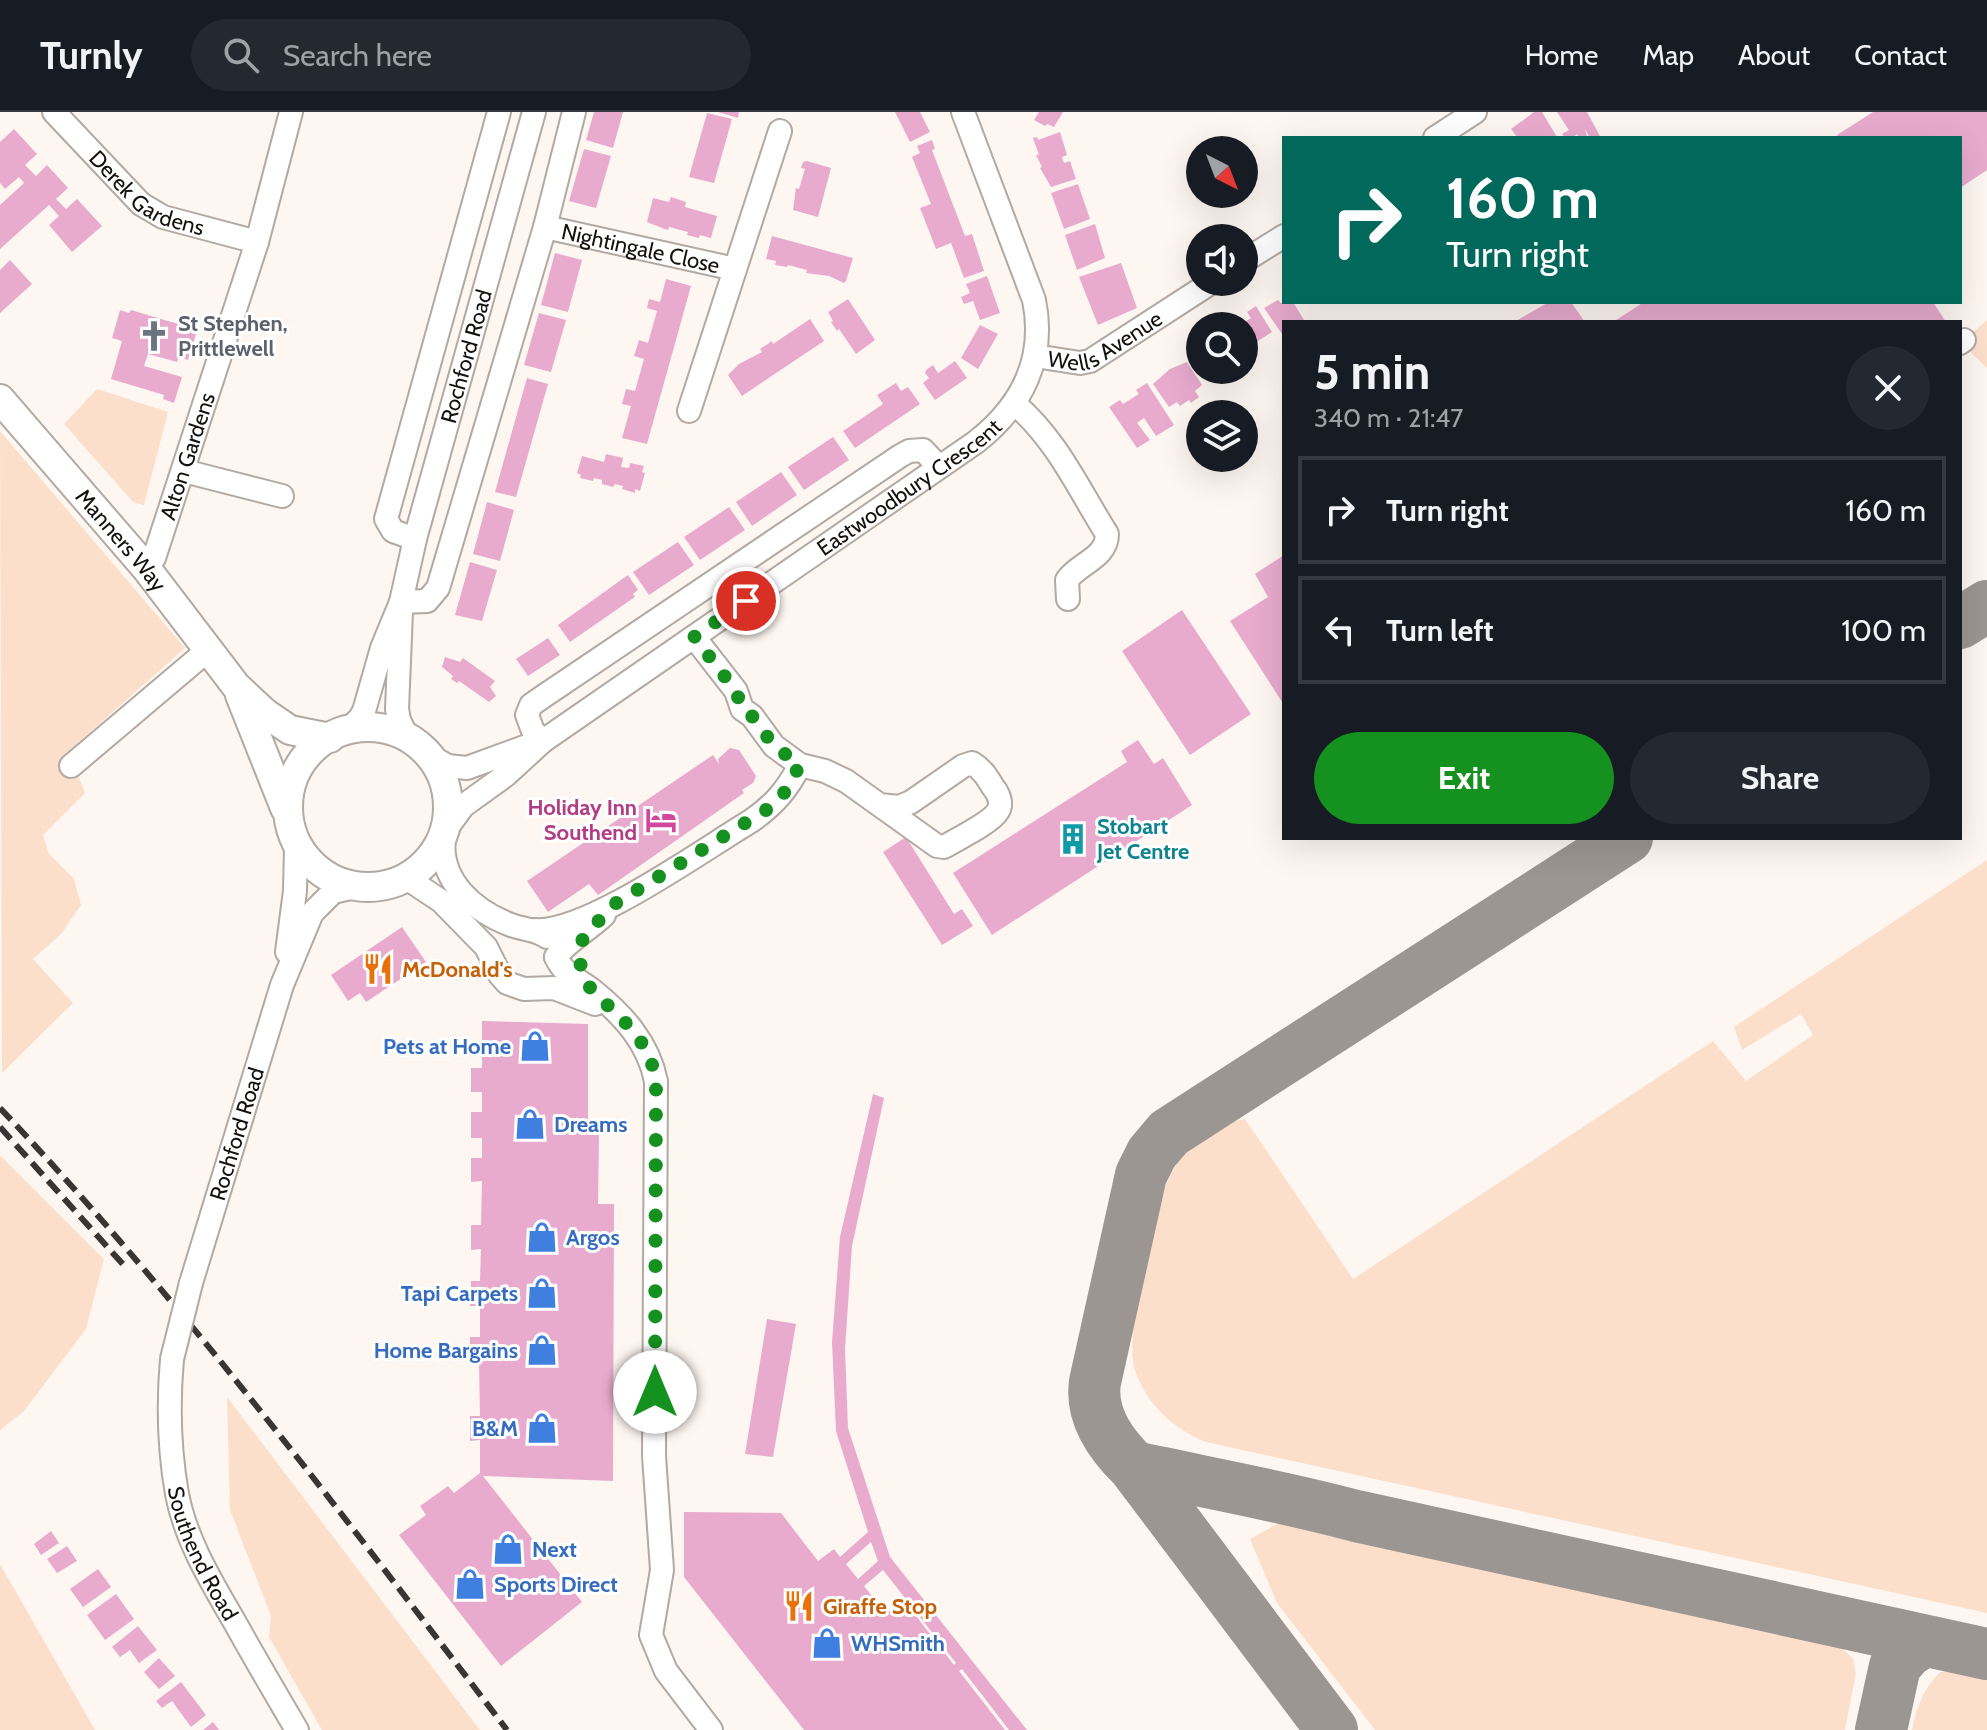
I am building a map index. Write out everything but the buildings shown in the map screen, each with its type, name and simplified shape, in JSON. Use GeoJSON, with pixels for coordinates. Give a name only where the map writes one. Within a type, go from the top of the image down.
{"type":"FeatureCollection","features":[{"type":"Feature","properties":{"kind":"main road","name":"Manners Way"},"geometry":{"type":"LineString","coordinates":[[0,399],[146,568],[236,686],[265,713],[290,730],[338,734]]}},
{"type":"Feature","properties":{"kind":"main road","name":"Manners Way"},"geometry":{"type":"LineString","coordinates":[[236,686],[287,813]]}},
{"type":"Feature","properties":{"kind":"main road"},"geometry":{"type":"LineString","coordinates":[[377,727],[406,735],[417,741],[430,756],[446,788],[450,811],[436,852],[419,869],[396,881],[359,886],[325,876],[308,862],[296,846],[287,813],[286,797],[290,781],[302,761],[338,734],[377,727]]}},
{"type":"Feature","properties":{"kind":"street","name":"Derek Gardens"},"geometry":{"type":"LineString","coordinates":[[54,112],[141,204],[163,217],[257,242]]}},
{"type":"Feature","properties":{"kind":"street","name":"Alton Gardens"},"geometry":{"type":"LineString","coordinates":[[146,568],[154,558],[184,471],[257,242],[291,112]]}},
{"type":"Feature","properties":{"kind":"street"},"geometry":{"type":"LineString","coordinates":[[415,539],[393,531],[386,519],[499,112]]}},
{"type":"Feature","properties":{"kind":"street","name":"Rochford Road"},"geometry":{"type":"LineString","coordinates":[[338,734],[360,718],[364,711],[382,648],[401,602],[415,539],[534,112]]}},
{"type":"Feature","properties":{"kind":"street"},"geometry":{"type":"LineString","coordinates":[[401,602],[427,601],[438,588],[545,227],[574,112]]}},
{"type":"Feature","properties":{"kind":"street","name":"Eastwoodbury Crescent"},"geometry":{"type":"LineString","coordinates":[[445,833],[463,806],[506,775],[543,741],[700,646],[991,430],[1015,404],[1026,385],[1035,356],[1038,336],[1034,300],[963,112]]}},
{"type":"Feature","properties":{"kind":"street"},"geometry":{"type":"LineString","coordinates":[[1438,136],[1475,112]]}},
{"type":"Feature","properties":{"kind":"street","name":"Nightingale Close"},"geometry":{"type":"LineString","coordinates":[[689,411],[780,131]]}},
{"type":"Feature","properties":{"kind":"street","name":"Nightingale Close"},"geometry":{"type":"LineString","coordinates":[[545,227],[735,269]]}},
{"type":"Feature","properties":{"kind":"street"},"geometry":{"type":"LineString","coordinates":[[1258,252],[1282,237]]}},
{"type":"Feature","properties":{"kind":"street","name":"Wells Avenue"},"geometry":{"type":"LineString","coordinates":[[1035,356],[1080,363],[1090,361],[1190,296]]}},
{"type":"Feature","properties":{"kind":"street"},"geometry":{"type":"LineString","coordinates":[[1015,404],[1050,439],[1098,519]]}},
{"type":"Feature","properties":{"kind":"street"},"geometry":{"type":"LineString","coordinates":[[543,741],[533,731],[527,715],[531,705],[544,696],[900,456],[909,451],[923,450],[939,467]]}},
{"type":"Feature","properties":{"kind":"street"},"geometry":{"type":"LineString","coordinates":[[184,471],[282,496]]}},
{"type":"Feature","properties":{"kind":"street","name":"Rochford Road"},"geometry":{"type":"LineString","coordinates":[[401,602],[397,709],[406,735]]}},
{"type":"Feature","properties":{"kind":"street"},"geometry":{"type":"LineString","coordinates":[[700,646],[720,667],[736,691],[742,709],[752,716],[774,746],[793,760],[846,781],[937,846],[944,847],[991,818],[1000,804],[993,786],[982,770],[972,763],[911,802],[899,807],[880,805]]}},
{"type":"Feature","properties":{"kind":"street"},"geometry":{"type":"LineString","coordinates":[[71,766],[208,650]]}},
{"type":"Feature","properties":{"kind":"street","name":"Eastwoodbury Crescent"},"geometry":{"type":"LineString","coordinates":[[430,756],[448,766],[467,768],[543,741]]}},
{"type":"Feature","properties":{"kind":"street"},"geometry":{"type":"LineString","coordinates":[[496,965],[496,955],[502,941],[513,932],[557,927],[613,905],[771,807],[784,793],[793,760]]}},
{"type":"Feature","properties":{"kind":"street"},"geometry":{"type":"LineString","coordinates":[[445,833],[444,866],[460,892],[500,920],[532,930],[548,939],[569,975],[591,989]]}},
{"type":"Feature","properties":{"kind":"street","name":"Rochford Road"},"geometry":{"type":"LineString","coordinates":[[282,985],[295,891],[296,846]]}},
{"type":"Feature","properties":{"kind":"street"},"geometry":{"type":"LineString","coordinates":[[396,881],[411,881],[431,892],[486,947],[507,983],[533,989],[554,988],[615,1013]]}},
{"type":"Feature","properties":{"kind":"street","name":"Rochford Road"},"geometry":{"type":"LineString","coordinates":[[172,1359],[191,1283],[282,985],[318,904],[333,892],[359,886]]}},
{"type":"Feature","properties":{"kind":"street"},"geometry":{"type":"LineString","coordinates":[[533,989],[548,980],[561,949],[589,930],[613,905]]}},
{"type":"Feature","properties":{"kind":"street"},"geometry":{"type":"LineString","coordinates":[[589,930],[581,945],[579,962],[582,975],[591,989],[626,1022],[643,1044],[650,1056],[656,1081],[654,1456],[661,1580],[650,1627],[653,1643],[666,1671],[711,1730]]}},
{"type":"Feature","properties":{"kind":"street","name":"Southend Road"},"geometry":{"type":"LineString","coordinates":[[172,1359],[168,1410],[171,1450],[177,1496],[187,1531],[210,1581],[297,1730]]}},
{"type":"Feature","properties":{"kind":"shaded area"},"geometry":{"type":"Polygon","coordinates":[[[1987,320],[1987,368],[1962,344],[1987,320]]]}},
{"type":"Feature","properties":{"kind":"shaded area"},"geometry":{"type":"Polygon","coordinates":[[[97,389],[168,412],[144,505],[133,502],[64,424],[97,389]]]}},
{"type":"Feature","properties":{"kind":"shaded area"},"geometry":{"type":"Polygon","coordinates":[[[0,431],[185,648],[62,757],[78,775],[85,793],[43,835],[49,854],[74,879],[81,905],[61,934],[33,959],[73,1003],[2,1073],[0,431]]]}},
{"type":"Feature","properties":{"kind":"shaded area"},"geometry":{"type":"Polygon","coordinates":[[[1987,860],[1987,1613],[1206,1442],[1173,1423],[1146,1393],[1135,1370],[1132,1353],[1141,1282],[1164,1190],[1185,1152],[1205,1134],[1245,1119],[1353,1279],[1713,1041],[1746,1081],[1813,1035],[1801,1014],[1742,1050],[1734,1027],[1987,860]]]}},
{"type":"Feature","properties":{"kind":"shaded area"},"geometry":{"type":"Polygon","coordinates":[[[0,1155],[104,1259],[86,1329],[24,1411],[0,1430],[0,1155]]]}},
{"type":"Feature","properties":{"kind":"shaded area"},"geometry":{"type":"Polygon","coordinates":[[[227,1397],[480,1730],[322,1730],[269,1637],[271,1616],[230,1510],[227,1397]]]}},
{"type":"Feature","properties":{"kind":"shaded area"},"geometry":{"type":"Polygon","coordinates":[[[1293,1515],[1830,1636],[1853,1659],[1856,1673],[1845,1730],[1375,1730],[1277,1603],[1250,1539],[1293,1515]]]}},
{"type":"Feature","properties":{"kind":"shaded area"},"geometry":{"type":"Polygon","coordinates":[[[0,1564],[95,1730],[0,1730],[0,1564]]]}},
{"type":"Feature","properties":{"kind":"shaded area"},"geometry":{"type":"Polygon","coordinates":[[[1961,1671],[1987,1678],[1987,1730],[1912,1730],[1929,1685],[1940,1672],[1961,1671]]]}},
{"type":"Feature","properties":{"kind":"taxiway"},"geometry":{"type":"LineString","coordinates":[[1962,622],[1987,606]]}},
{"type":"Feature","properties":{"kind":"taxiway"},"geometry":{"type":"LineString","coordinates":[[1332,1730],[1134,1467],[1117,1449],[1099,1418],[1095,1382],[1141,1175],[1152,1153],[1169,1133],[1624,840]]}},
{"type":"Feature","properties":{"kind":"taxiway"},"geometry":{"type":"LineString","coordinates":[[1134,1467],[1987,1654]]}},
{"type":"Feature","properties":{"kind":"taxiway"},"geometry":{"type":"LineString","coordinates":[[1881,1730],[1895,1666],[1907,1652],[1924,1641]]}},
{"type":"Feature","properties":{"kind":"railway"},"geometry":{"type":"LineString","coordinates":[[0,1108],[199,1335],[324,1491],[507,1730]]}},
{"type":"Feature","properties":{"kind":"railway"},"geometry":{"type":"LineString","coordinates":[[0,1127],[128,1270]]}},
{"type":"Feature","properties":{"kind":"place","name":"St Stephen, Prittlewell"},"geometry":{"type":"Point","coordinates":[154,336]}},
{"type":"Feature","properties":{"kind":"place","name":"Holiday Inn Southend"},"geometry":{"type":"Point","coordinates":[661,820]}},
{"type":"Feature","properties":{"kind":"place","name":"Stobart Jet Centre"},"geometry":{"type":"Point","coordinates":[1073,839]}},
{"type":"Feature","properties":{"kind":"place","name":"McDonald's"},"geometry":{"type":"Point","coordinates":[378,969]}},
{"type":"Feature","properties":{"kind":"place","name":"Pets at Home"},"geometry":{"type":"Point","coordinates":[535,1046]}},
{"type":"Feature","properties":{"kind":"place","name":"Dreams"},"geometry":{"type":"Point","coordinates":[530,1124]}},
{"type":"Feature","properties":{"kind":"place","name":"Argos"},"geometry":{"type":"Point","coordinates":[542,1237]}},
{"type":"Feature","properties":{"kind":"place","name":"Tapi Carpets"},"geometry":{"type":"Point","coordinates":[542,1293]}},
{"type":"Feature","properties":{"kind":"place","name":"Home Bargains"},"geometry":{"type":"Point","coordinates":[542,1350]}},
{"type":"Feature","properties":{"kind":"place","name":"B&M"},"geometry":{"type":"Point","coordinates":[542,1428]}},
{"type":"Feature","properties":{"kind":"place","name":"Next"},"geometry":{"type":"Point","coordinates":[508,1549]}},
{"type":"Feature","properties":{"kind":"place","name":"Sports Direct"},"geometry":{"type":"Point","coordinates":[470,1584]}},
{"type":"Feature","properties":{"kind":"place","name":"Giraffe Stop"},"geometry":{"type":"Point","coordinates":[799,1606]}},
{"type":"Feature","properties":{"kind":"place","name":"WHSmith"},"geometry":{"type":"Point","coordinates":[827,1643]}},
{"type":"Feature","properties":{"kind":"route"},"geometry":{"type":"LineString","coordinates":[[655,1392],[656,1081],[650,1056],[634,1031],[585,981],[579,953],[583,938],[613,905],[771,807],[784,793],[800,765],[774,746],[752,716],[742,709],[736,691],[694,637],[746,601]]}}]}
